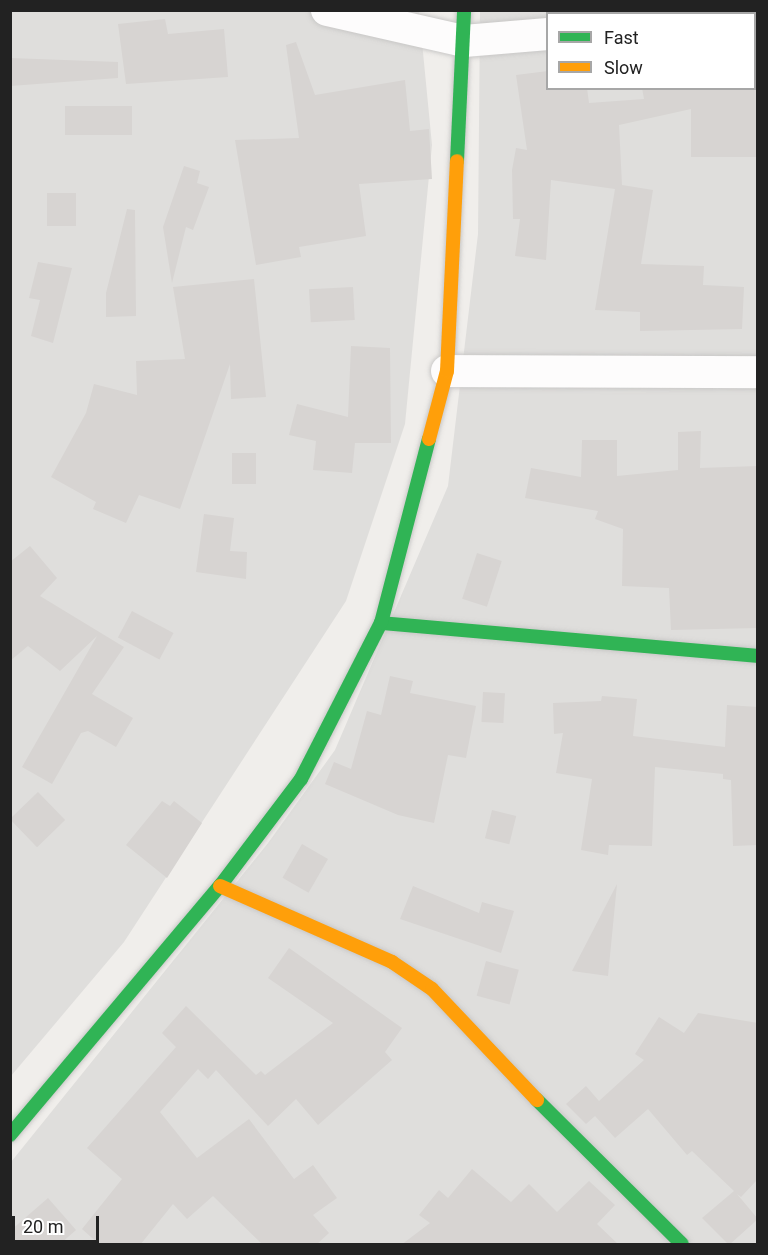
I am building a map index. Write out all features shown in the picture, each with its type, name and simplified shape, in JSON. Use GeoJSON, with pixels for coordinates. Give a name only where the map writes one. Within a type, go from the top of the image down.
{"type":"FeatureCollection","features":[{"type":"Feature","properties":{"kind":"main road"},"geometry":{"type":"LineString","coordinates":[[10,1135],[220,886],[301,779],[381,623],[447,371],[464,26]]}},
{"type":"Feature","properties":{"kind":"main road"},"geometry":{"type":"LineString","coordinates":[[381,623],[758,656]]}},
{"type":"Feature","properties":{"kind":"main road"},"geometry":{"type":"LineString","coordinates":[[220,886],[392,962],[432,989],[581,1147],[682,1245]]}},
{"type":"Feature","properties":{"kind":"street"},"geometry":{"type":"LineString","coordinates":[[327,10],[546,34]]}},
{"type":"Feature","properties":{"kind":"street"},"geometry":{"type":"LineString","coordinates":[[447,371],[758,372]]}},
{"type":"Feature","properties":{"kind":"shaded area"},"geometry":{"type":"Polygon","coordinates":[[[11,11],[419,11],[432,145],[405,424],[346,601],[124,942],[11,1076],[11,11]]]}},
{"type":"Feature","properties":{"kind":"shaded area"},"geometry":{"type":"Polygon","coordinates":[[[480,11],[757,11],[757,1244],[11,1244],[11,1162],[268,843],[335,750],[448,486],[478,234],[480,11]]]}},
{"type":"Feature","properties":{"kind":"building"},"geometry":{"type":"Polygon","coordinates":[[[165,19],[168,34],[224,29],[228,77],[126,84],[118,24],[165,19]]]}},
{"type":"Feature","properties":{"kind":"building"},"geometry":{"type":"Polygon","coordinates":[[[296,42],[315,95],[405,80],[410,131],[429,129],[432,179],[359,184],[366,236],[299,247],[301,257],[256,265],[235,140],[299,138],[286,45],[296,42]]]}},
{"type":"Feature","properties":{"kind":"building"},"geometry":{"type":"Polygon","coordinates":[[[10,58],[118,62],[118,78],[10,86],[10,58]]]}},
{"type":"Feature","properties":{"kind":"building"},"geometry":{"type":"Polygon","coordinates":[[[546,71],[546,90],[587,90],[589,103],[644,99],[642,90],[756,90],[758,88],[758,157],[691,157],[691,109],[619,125],[622,185],[653,190],[641,264],[704,266],[703,285],[744,287],[742,329],[640,331],[640,312],[595,310],[615,189],[551,180],[546,260],[515,256],[520,219],[513,219],[512,170],[516,148],[527,150],[516,75],[546,71]]]}},
{"type":"Feature","properties":{"kind":"building"},"geometry":{"type":"Polygon","coordinates":[[[65,106],[132,106],[132,135],[65,135],[65,106]]]}},
{"type":"Feature","properties":{"kind":"building"},"geometry":{"type":"Polygon","coordinates":[[[184,166],[200,171],[197,183],[209,187],[193,230],[186,227],[172,283],[163,227],[184,166]]]}},
{"type":"Feature","properties":{"kind":"building"},"geometry":{"type":"Polygon","coordinates":[[[47,193],[76,193],[76,226],[47,226],[47,193]]]}},
{"type":"Feature","properties":{"kind":"building"},"geometry":{"type":"Polygon","coordinates":[[[127,209],[135,210],[136,316],[106,317],[106,293],[127,209]]]}},
{"type":"Feature","properties":{"kind":"building"},"geometry":{"type":"Polygon","coordinates":[[[38,262],[72,268],[53,343],[31,336],[40,300],[29,298],[38,262]]]}},
{"type":"Feature","properties":{"kind":"building"},"geometry":{"type":"Polygon","coordinates":[[[254,279],[266,397],[231,399],[230,364],[180,509],[139,495],[126,523],[93,509],[96,502],[51,477],[86,413],[94,384],[137,395],[136,361],[185,359],[173,287],[254,279]]]}},
{"type":"Feature","properties":{"kind":"building"},"geometry":{"type":"Polygon","coordinates":[[[353,287],[355,320],[311,322],[309,289],[353,287]]]}},
{"type":"Feature","properties":{"kind":"building"},"geometry":{"type":"Polygon","coordinates":[[[351,346],[390,348],[391,443],[355,443],[352,473],[313,470],[316,441],[289,435],[297,404],[348,417],[351,346]]]}},
{"type":"Feature","properties":{"kind":"building"},"geometry":{"type":"Polygon","coordinates":[[[701,431],[700,468],[758,466],[758,628],[671,630],[669,588],[622,586],[623,529],[595,519],[598,511],[525,498],[531,468],[581,477],[582,440],[617,440],[617,476],[678,470],[678,432],[701,431]]]}},
{"type":"Feature","properties":{"kind":"building"},"geometry":{"type":"Polygon","coordinates":[[[232,453],[256,453],[256,484],[232,484],[232,453]]]}},
{"type":"Feature","properties":{"kind":"building"},"geometry":{"type":"Polygon","coordinates":[[[204,514],[234,518],[230,551],[247,552],[246,579],[196,572],[204,514]]]}},
{"type":"Feature","properties":{"kind":"building"},"geometry":{"type":"Polygon","coordinates":[[[30,546],[57,578],[40,596],[124,647],[92,694],[133,718],[116,747],[88,731],[81,733],[52,784],[22,767],[97,636],[60,671],[28,646],[10,661],[10,562],[30,546]]]}},
{"type":"Feature","properties":{"kind":"building"},"geometry":{"type":"Polygon","coordinates":[[[477,553],[502,561],[487,607],[462,599],[477,553]]]}},
{"type":"Feature","properties":{"kind":"building"},"geometry":{"type":"Polygon","coordinates":[[[132,611],[173,633],[159,660],[118,637],[132,611]]]}},
{"type":"Feature","properties":{"kind":"building"},"geometry":{"type":"Polygon","coordinates":[[[390,676],[413,681],[410,693],[476,706],[466,758],[448,755],[434,823],[398,815],[325,784],[334,762],[351,769],[367,711],[381,715],[390,676]]]}},
{"type":"Feature","properties":{"kind":"building"},"geometry":{"type":"Polygon","coordinates":[[[483,692],[505,693],[503,723],[481,722],[483,692]]]}},
{"type":"Feature","properties":{"kind":"building"},"geometry":{"type":"Polygon","coordinates":[[[602,696],[637,699],[633,736],[725,747],[727,705],[758,707],[758,845],[733,846],[731,780],[723,779],[723,774],[655,767],[652,846],[609,845],[608,855],[581,850],[592,779],[556,773],[563,733],[554,734],[553,703],[601,701],[602,696]]]}},
{"type":"Feature","properties":{"kind":"building"},"geometry":{"type":"Polygon","coordinates":[[[38,792],[65,820],[37,847],[10,819],[38,792]]]}},
{"type":"Feature","properties":{"kind":"building"},"geometry":{"type":"Polygon","coordinates":[[[162,801],[170,806],[174,801],[202,823],[167,878],[126,845],[162,801]]]}},
{"type":"Feature","properties":{"kind":"building"},"geometry":{"type":"Polygon","coordinates":[[[492,810],[516,816],[509,844],[485,838],[492,810]]]}},
{"type":"Feature","properties":{"kind":"building"},"geometry":{"type":"Polygon","coordinates":[[[302,844],[328,859],[308,893],[282,878],[302,844]]]}},
{"type":"Feature","properties":{"kind":"building"},"geometry":{"type":"Polygon","coordinates":[[[617,884],[608,976],[572,971],[617,884]]]}},
{"type":"Feature","properties":{"kind":"building"},"geometry":{"type":"Polygon","coordinates":[[[413,886],[479,913],[482,902],[514,911],[501,953],[400,919],[413,886]]]}},
{"type":"Feature","properties":{"kind":"building"},"geometry":{"type":"Polygon","coordinates":[[[289,948],[402,1028],[385,1052],[392,1060],[318,1125],[296,1099],[268,1126],[216,1070],[208,1079],[198,1069],[160,1112],[197,1158],[249,1119],[294,1179],[313,1165],[337,1198],[313,1215],[329,1233],[316,1245],[263,1245],[213,1196],[187,1219],[173,1204],[140,1245],[100,1245],[82,1229],[122,1179],[87,1148],[176,1047],[162,1033],[186,1006],[256,1075],[261,1071],[265,1075],[333,1023],[268,978],[289,948]]]}},
{"type":"Feature","properties":{"kind":"building"},"geometry":{"type":"Polygon","coordinates":[[[486,961],[519,970],[510,1005],[477,996],[486,961]]]}},
{"type":"Feature","properties":{"kind":"building"},"geometry":{"type":"Polygon","coordinates":[[[698,1013],[758,1023],[757,1180],[741,1197],[737,1194],[758,1219],[729,1245],[702,1218],[734,1191],[692,1151],[687,1155],[648,1109],[615,1138],[595,1116],[586,1124],[566,1104],[586,1086],[599,1101],[644,1060],[635,1054],[659,1017],[684,1033],[698,1013]]]}},
{"type":"Feature","properties":{"kind":"building"},"geometry":{"type":"Polygon","coordinates":[[[472,1169],[511,1202],[529,1184],[557,1212],[589,1181],[615,1205],[597,1224],[619,1245],[401,1245],[430,1223],[419,1215],[439,1190],[448,1198],[472,1169]]]}},
{"type":"Feature","properties":{"kind":"building"},"geometry":{"type":"Polygon","coordinates":[[[48,1198],[76,1230],[59,1245],[10,1245],[10,1231],[48,1198]]]}},
{"type":"Feature","properties":{"kind":"traffic: fast"},"geometry":{"type":"LineString","coordinates":[[457,161],[464,10]]}},
{"type":"Feature","properties":{"kind":"traffic: fast"},"geometry":{"type":"LineString","coordinates":[[10,1135],[220,886],[301,779],[381,623],[429,439]]}},
{"type":"Feature","properties":{"kind":"traffic: fast"},"geometry":{"type":"LineString","coordinates":[[381,623],[758,656]]}},
{"type":"Feature","properties":{"kind":"traffic: fast"},"geometry":{"type":"LineString","coordinates":[[537,1100],[682,1244]]}},
{"type":"Feature","properties":{"kind":"traffic: slow"},"geometry":{"type":"LineString","coordinates":[[429,439],[447,371],[457,161]]}},
{"type":"Feature","properties":{"kind":"traffic: slow"},"geometry":{"type":"LineString","coordinates":[[220,886],[392,962],[432,989],[537,1100]]}}]}
